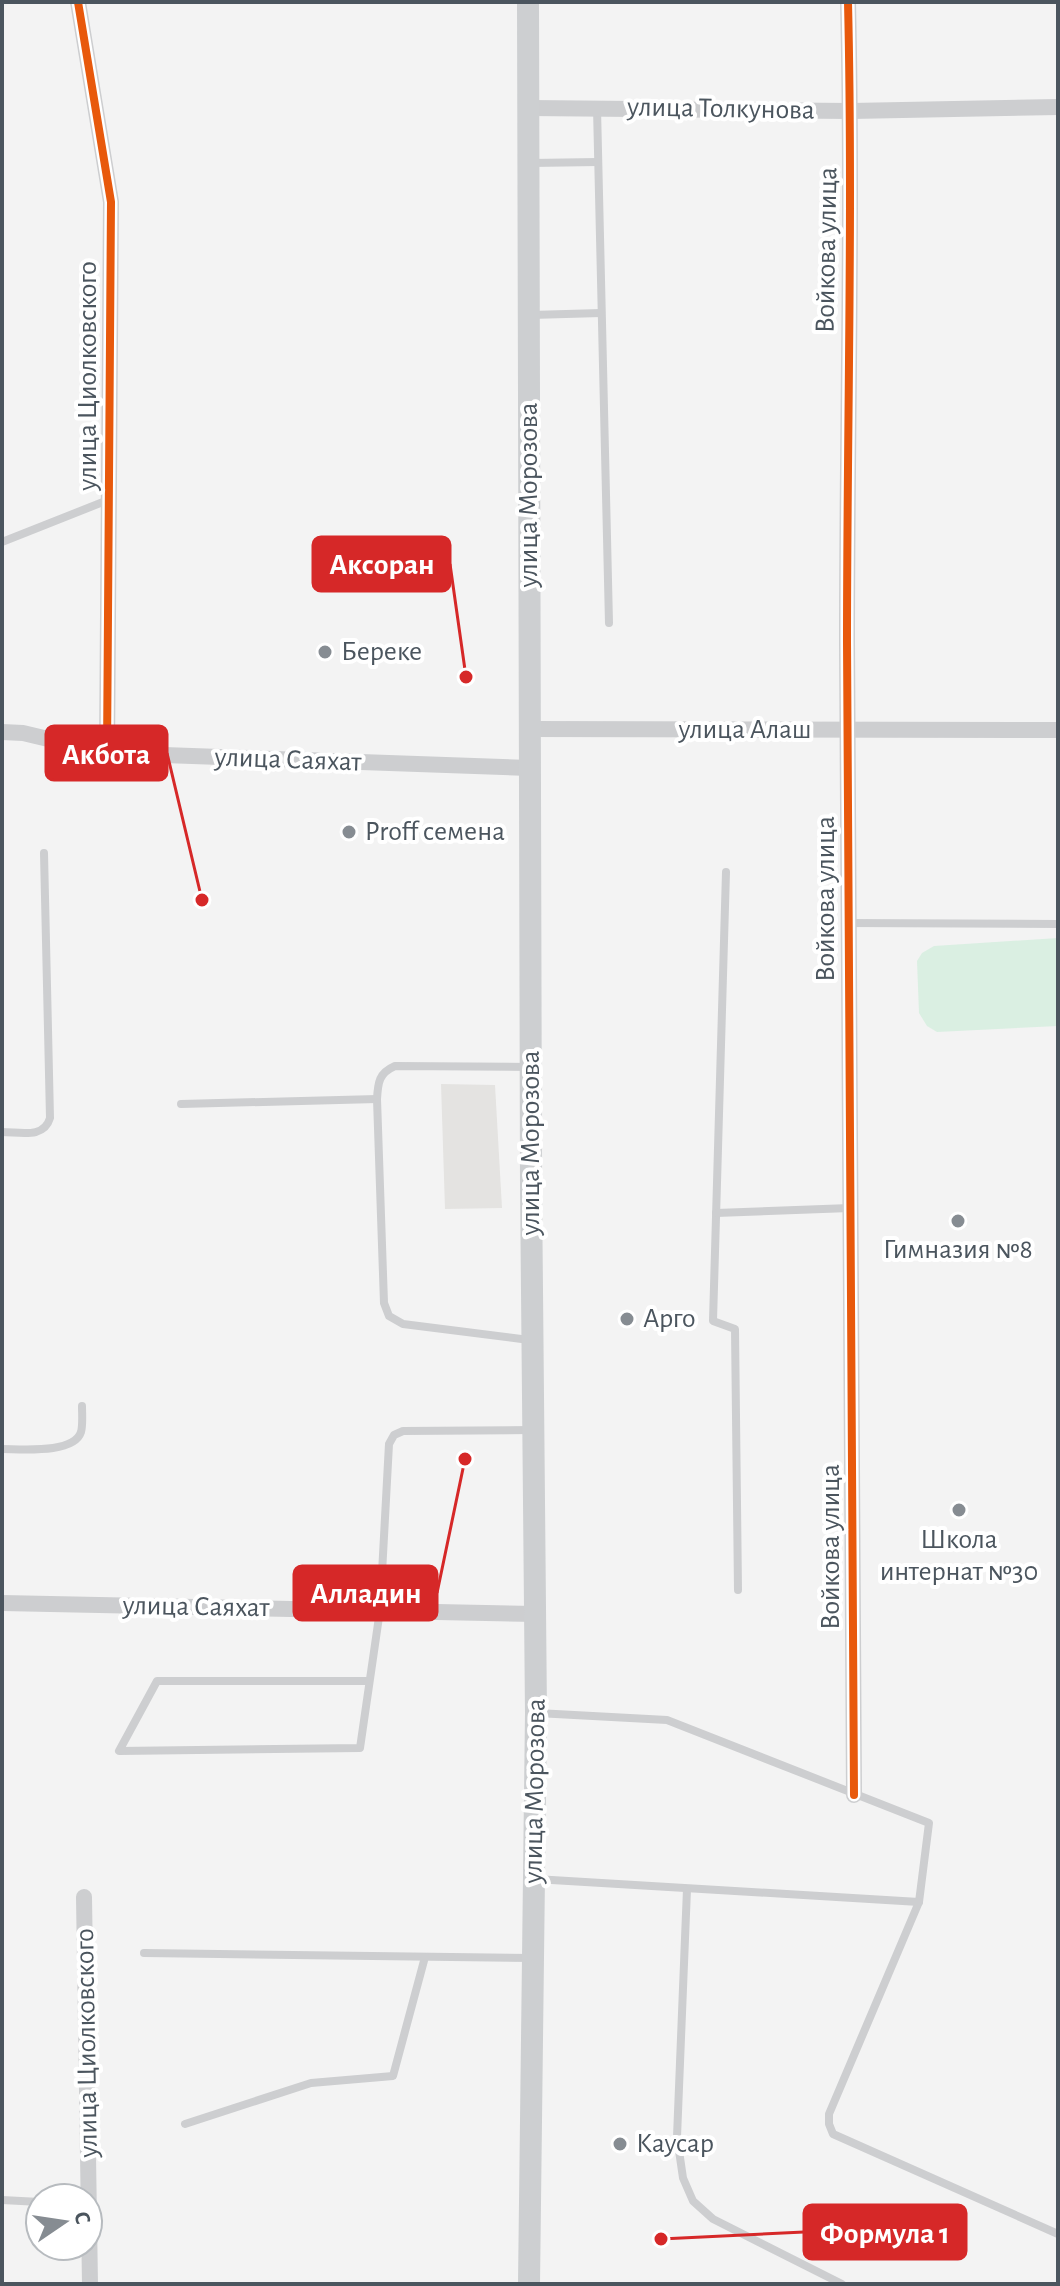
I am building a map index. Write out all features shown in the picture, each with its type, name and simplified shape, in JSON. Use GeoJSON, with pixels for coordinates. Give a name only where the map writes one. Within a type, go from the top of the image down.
{"type":"FeatureCollection","features":[{"type":"Feature","properties":{"kind":"main road","name":"улица Морозова"},"geometry":{"type":"LineString","coordinates":[[528,2],[531,315],[529,768],[536,1713],[529,2284]]}},
{"type":"Feature","properties":{"kind":"street","name":"улица Циолковского"},"geometry":{"type":"LineString","coordinates":[[78,2],[111,202],[107,753]]}},
{"type":"Feature","properties":{"kind":"street","name":"Войкова улица"},"geometry":{"type":"LineString","coordinates":[[848,2],[851,111],[847,731],[854,1795]]}},
{"type":"Feature","properties":{"kind":"street","name":"улица Толкунова"},"geometry":{"type":"LineString","coordinates":[[529,108],[851,111],[1058,107]]}},
{"type":"Feature","properties":{"kind":"street","name":"улица Алаш"},"geometry":{"type":"LineString","coordinates":[[529,729],[1058,730]]}},
{"type":"Feature","properties":{"kind":"street","name":"улица Саяхат"},"geometry":{"type":"LineString","coordinates":[[2,732],[23,733],[107,753],[529,768]]}},
{"type":"Feature","properties":{"kind":"street","name":"улица Саяхат"},"geometry":{"type":"LineString","coordinates":[[2,1603],[535,1614]]}},
{"type":"Feature","properties":{"kind":"street","name":"улица Циолковского"},"geometry":{"type":"LineString","coordinates":[[84,1897],[89,2182]]}},
{"type":"Feature","properties":{"kind":"street","name":"улица Циолковского"},"geometry":{"type":"LineString","coordinates":[[90,2262],[90,2284]]}},
{"type":"Feature","properties":{"kind":"lane"},"geometry":{"type":"LineString","coordinates":[[597,107],[609,623]]}},
{"type":"Feature","properties":{"kind":"lane"},"geometry":{"type":"LineString","coordinates":[[528,163],[598,162]]}},
{"type":"Feature","properties":{"kind":"lane"},"geometry":{"type":"LineString","coordinates":[[531,315],[601,313]]}},
{"type":"Feature","properties":{"kind":"lane"},"geometry":{"type":"LineString","coordinates":[[2,542],[109,500]]}},
{"type":"Feature","properties":{"kind":"lane"},"geometry":{"type":"LineString","coordinates":[[2,1132],[39,1132],[47,1127],[50,1118],[44,853]]}},
{"type":"Feature","properties":{"kind":"lane"},"geometry":{"type":"LineString","coordinates":[[726,872],[713,1321],[735,1329],[738,1590]]}},
{"type":"Feature","properties":{"kind":"lane"},"geometry":{"type":"LineString","coordinates":[[848,923],[1058,924]]}},
{"type":"Feature","properties":{"kind":"lane"},"geometry":{"type":"LineString","coordinates":[[531,1067],[395,1066],[384,1071],[378,1082],[377,1099],[384,1303],[389,1316],[403,1324],[532,1341]]}},
{"type":"Feature","properties":{"kind":"lane"},"geometry":{"type":"LineString","coordinates":[[181,1104],[377,1099]]}},
{"type":"Feature","properties":{"kind":"lane"},"geometry":{"type":"LineString","coordinates":[[716,1213],[850,1208]]}},
{"type":"Feature","properties":{"kind":"lane"},"geometry":{"type":"LineString","coordinates":[[2,1449],[65,1447],[76,1441],[81,1431],[82,1406]]}},
{"type":"Feature","properties":{"kind":"lane"},"geometry":{"type":"LineString","coordinates":[[369,1681],[157,1681],[119,1751],[360,1748],[380,1610],[389,1444],[394,1435],[403,1431],[533,1430]]}},
{"type":"Feature","properties":{"kind":"lane"},"geometry":{"type":"LineString","coordinates":[[536,1713],[667,1720],[929,1823],[919,1902],[829,2114],[829,2124],[833,2134],[1058,2234]]}},
{"type":"Feature","properties":{"kind":"lane"},"geometry":{"type":"LineString","coordinates":[[534,1879],[919,1902]]}},
{"type":"Feature","properties":{"kind":"lane"},"geometry":{"type":"LineString","coordinates":[[687,1889],[677,2137],[683,2178],[693,2201],[713,2219],[842,2284]]}},
{"type":"Feature","properties":{"kind":"lane"},"geometry":{"type":"LineString","coordinates":[[144,1953],[533,1958]]}},
{"type":"Feature","properties":{"kind":"lane"},"geometry":{"type":"LineString","coordinates":[[185,2124],[311,2083],[393,2076],[425,1957]]}},
{"type":"Feature","properties":{"kind":"lane"},"geometry":{"type":"LineString","coordinates":[[2,2200],[24,2201]]}},
{"type":"Feature","properties":{"kind":"shaded area"},"geometry":{"type":"Polygon","coordinates":[[[441,1084],[495,1085],[502,1208],[445,1209],[441,1084]]]}},
{"type":"Feature","properties":{"kind":"green space"},"geometry":{"type":"Polygon","coordinates":[[[1058,938],[1058,1026],[937,1032],[927,1026],[919,1013],[917,961],[922,953],[934,946],[1058,938]]]}},
{"type":"Feature","properties":{"kind":"cycle path"},"geometry":{"type":"LineString","coordinates":[[78,2],[111,202],[107,753]]}},
{"type":"Feature","properties":{"kind":"cycle path"},"geometry":{"type":"LineString","coordinates":[[848,2],[847,642],[854,1795]]}},
{"type":"Feature","properties":{"kind":"place","name":"Береке"},"geometry":{"type":"Point","coordinates":[325,652]}},
{"type":"Feature","properties":{"kind":"place","name":"Аксоран"},"geometry":{"type":"Point","coordinates":[466,677]}},
{"type":"Feature","properties":{"kind":"place","name":"Proff семена"},"geometry":{"type":"Point","coordinates":[349,832]}},
{"type":"Feature","properties":{"kind":"place","name":"Акбота"},"geometry":{"type":"Point","coordinates":[202,900]}},
{"type":"Feature","properties":{"kind":"place","name":"Гимназия №8"},"geometry":{"type":"Point","coordinates":[958,1221]}},
{"type":"Feature","properties":{"kind":"place","name":"Арго"},"geometry":{"type":"Point","coordinates":[627,1319]}},
{"type":"Feature","properties":{"kind":"place","name":"Алладин"},"geometry":{"type":"Point","coordinates":[465,1459]}},
{"type":"Feature","properties":{"kind":"place","name":"Школа интернат №30"},"geometry":{"type":"Point","coordinates":[959,1510]}},
{"type":"Feature","properties":{"kind":"place","name":"Каусар"},"geometry":{"type":"Point","coordinates":[620,2144]}},
{"type":"Feature","properties":{"kind":"place","name":"Формула 1"},"geometry":{"type":"Point","coordinates":[661,2239]}}]}
